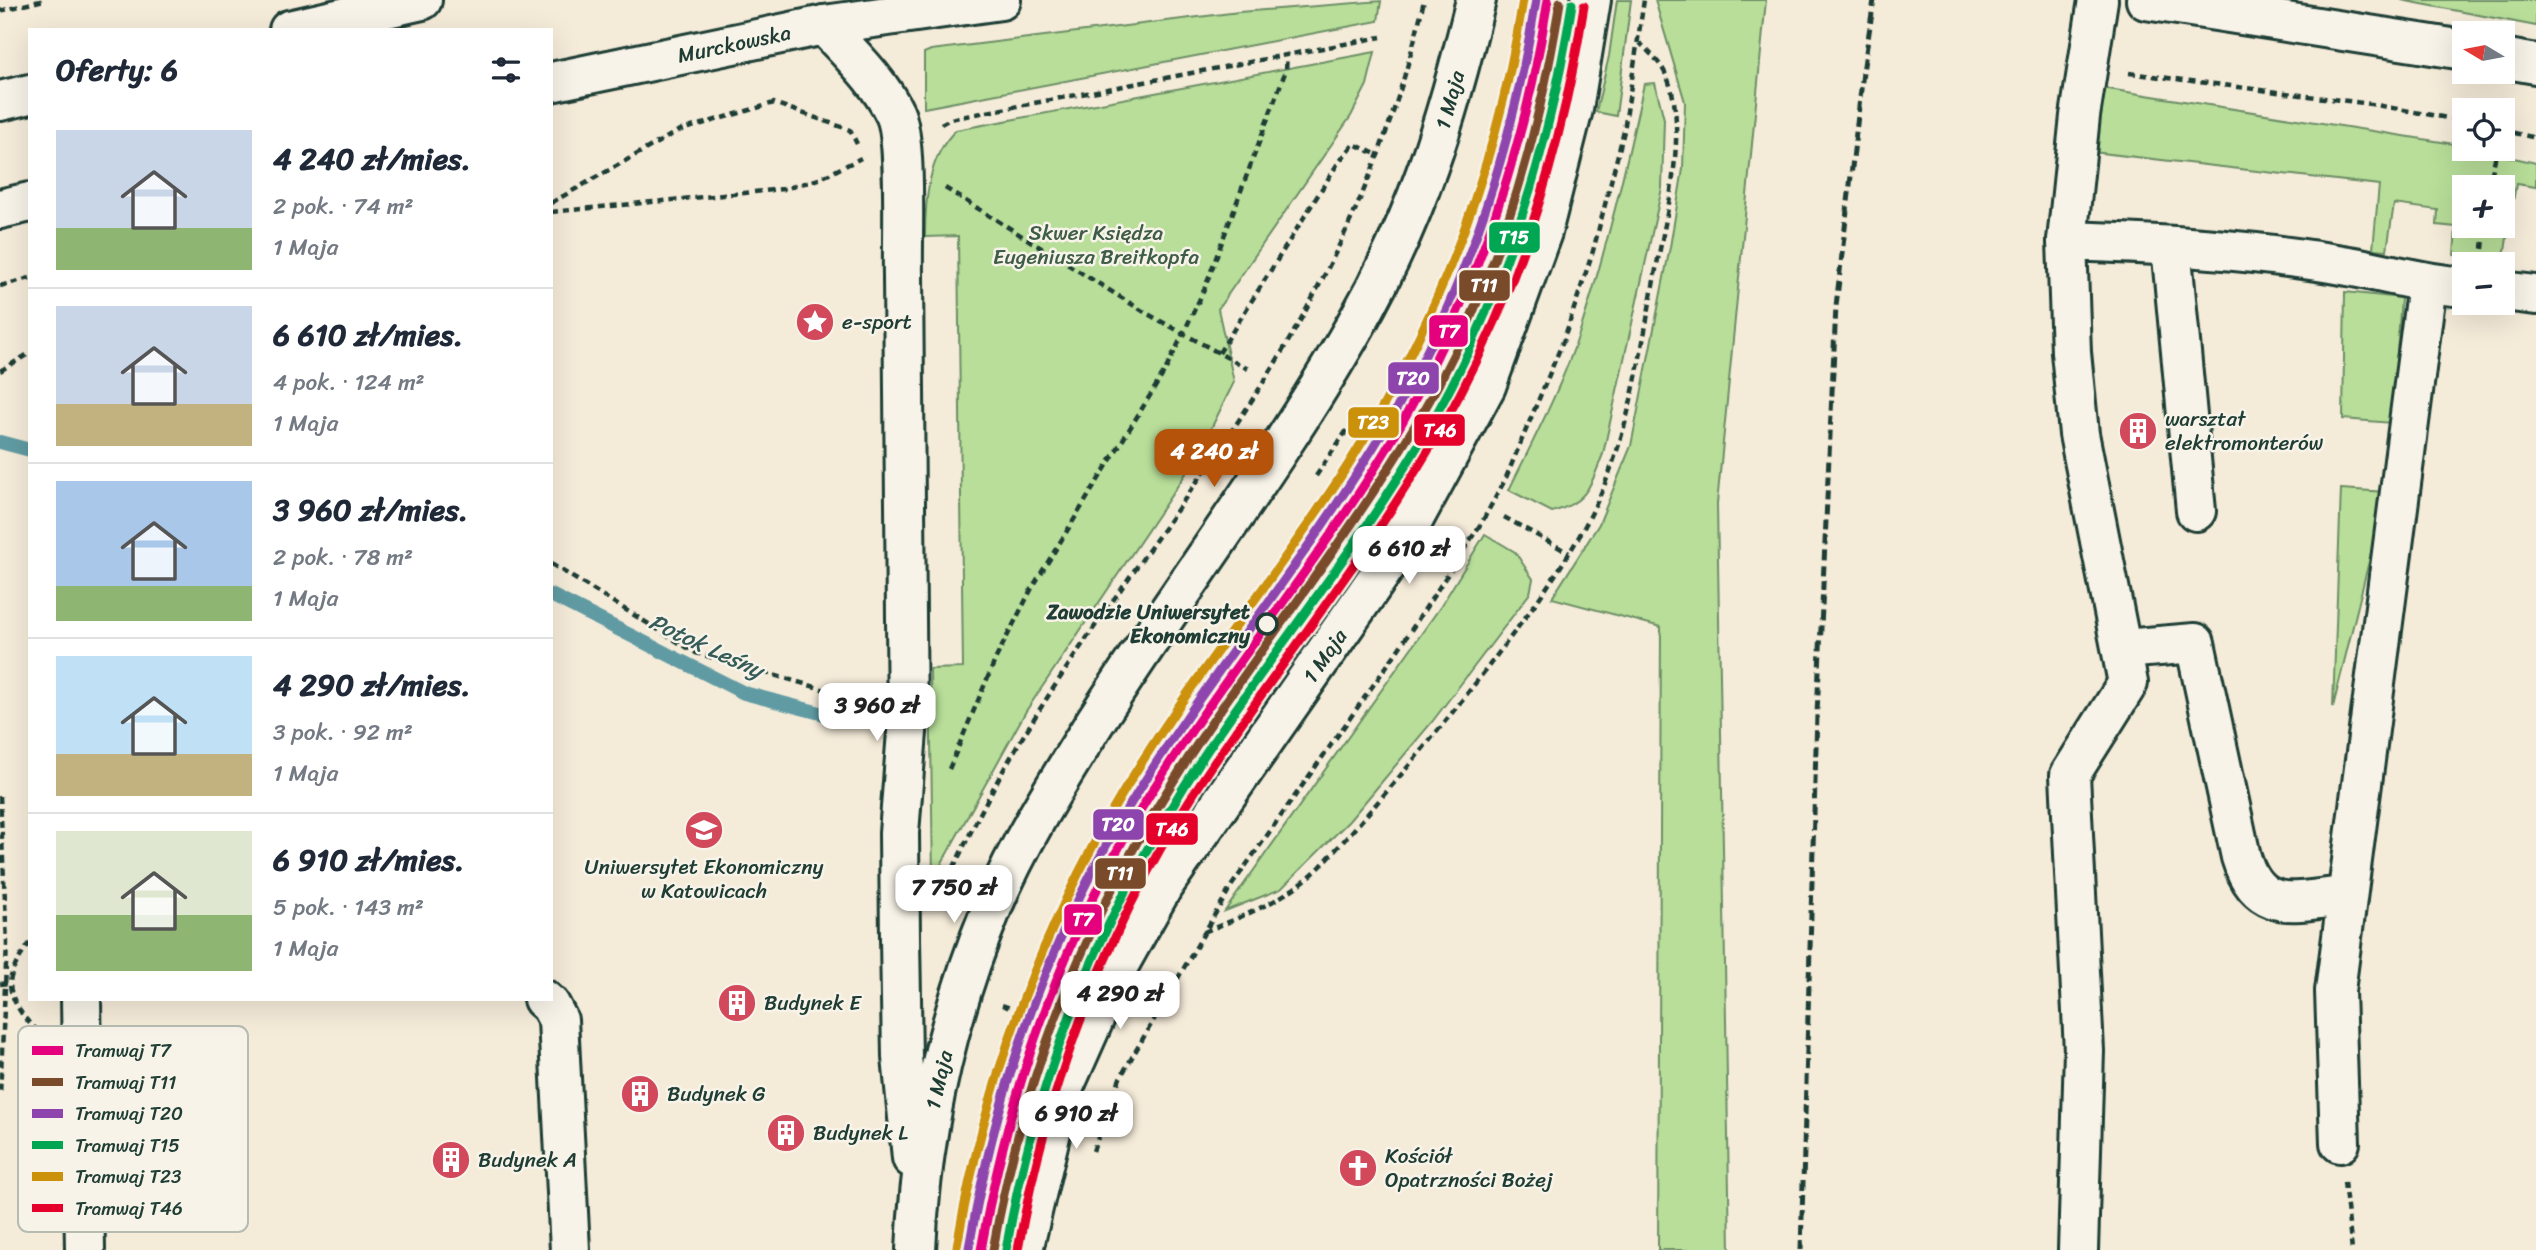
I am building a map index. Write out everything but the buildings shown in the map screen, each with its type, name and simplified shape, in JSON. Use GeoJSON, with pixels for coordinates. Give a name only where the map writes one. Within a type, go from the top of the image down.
{"type":"FeatureCollection","features":[{"type":"Feature","properties":{"kind":"main road"},"geometry":{"type":"LineString","coordinates":[[298,28],[422,0]]}},
{"type":"Feature","properties":{"kind":"main road","name":"Murckowska"},"geometry":{"type":"LineString","coordinates":[[553,82],[824,25],[1001,0]]}},
{"type":"Feature","properties":{"kind":"main road","name":"1 Maja"},"geometry":{"type":"LineString","coordinates":[[916,1250],[928,1133],[940,1068],[963,985],[994,902],[1054,788],[1120,683],[1312,397],[1357,323],[1428,175],[1456,82],[1476,0]]}},
{"type":"Feature","properties":{"kind":"main road","name":"1 Maja"},"geometry":{"type":"LineString","coordinates":[[1023,1250],[1059,1098],[1116,970],[1163,886],[1397,550],[1486,386],[1542,232],[1573,109],[1591,0]]}},
{"type":"Feature","properties":{"kind":"main road"},"geometry":{"type":"LineString","coordinates":[[2078,1250],[2084,1051],[2070,775],[2128,683],[2123,649],[2094,524],[2079,433],[2071,352],[2067,241],[2080,116],[2098,0]]}},
{"type":"Feature","properties":{"kind":"main road"},"geometry":{"type":"LineString","coordinates":[[2146,0],[2452,48]]}},
{"type":"Feature","properties":{"kind":"main road","name":"1 Maja"},"geometry":{"type":"LineString","coordinates":[[824,25],[879,86],[896,116],[901,153],[907,695],[899,833],[902,1057],[906,1118],[919,1203]]}},
{"type":"Feature","properties":{"kind":"main road"},"geometry":{"type":"LineString","coordinates":[[2515,60],[2536,64]]}},
{"type":"Feature","properties":{"kind":"main road"},"geometry":{"type":"LineString","coordinates":[[0,101],[28,94]]}},
{"type":"Feature","properties":{"kind":"main road"},"geometry":{"type":"LineString","coordinates":[[0,209],[28,202]]}},
{"type":"Feature","properties":{"kind":"main road"},"geometry":{"type":"LineString","coordinates":[[2067,241],[2171,246],[2354,267],[2446,286],[2347,896],[2335,991],[2340,1143]]}},
{"type":"Feature","properties":{"kind":"main road"},"geometry":{"type":"LineString","coordinates":[[2171,246],[2196,511]]}},
{"type":"Feature","properties":{"kind":"main road"},"geometry":{"type":"LineString","coordinates":[[2515,293],[2536,295]]}},
{"type":"Feature","properties":{"kind":"main road"},"geometry":{"type":"LineString","coordinates":[[2123,649],[2195,643],[2242,857],[2253,887],[2269,898],[2281,901],[2347,896]]}},
{"type":"Feature","properties":{"kind":"main road"},"geometry":{"type":"LineString","coordinates":[[81,1001],[81,1026]]}},
{"type":"Feature","properties":{"kind":"main road"},"geometry":{"type":"LineString","coordinates":[[546,1001],[551,1005],[558,1020],[570,1250]]}},
{"type":"Feature","properties":{"kind":"main road"},"geometry":{"type":"LineString","coordinates":[[85,1232],[85,1250]]}},
{"type":"Feature","properties":{"kind":"path"},"geometry":{"type":"LineString","coordinates":[[0,11],[44,0]]}},
{"type":"Feature","properties":{"kind":"path"},"geometry":{"type":"LineString","coordinates":[[940,896],[982,810],[1039,711],[1261,387],[1312,296],[1380,156],[1402,87],[1424,0]]}},
{"type":"Feature","properties":{"kind":"path"},"geometry":{"type":"LineString","coordinates":[[936,128],[950,119],[1381,37]]}},
{"type":"Feature","properties":{"kind":"path"},"geometry":{"type":"LineString","coordinates":[[1203,932],[1271,905],[1299,887],[1321,867],[1441,728],[1523,620],[1569,553],[1606,483],[1623,433],[1671,190],[1675,135],[1669,88],[1662,68],[1639,42]]}},
{"type":"Feature","properties":{"kind":"path"},"geometry":{"type":"LineString","coordinates":[[948,771],[996,658],[1032,588],[1165,371],[1183,334],[1209,277],[1286,71],[1287,55]]}},
{"type":"Feature","properties":{"kind":"path"},"geometry":{"type":"LineString","coordinates":[[2123,73],[2371,104],[2452,119]]}},
{"type":"Feature","properties":{"kind":"path"},"geometry":{"type":"LineString","coordinates":[[553,202],[678,131],[774,103],[850,130]]}},
{"type":"Feature","properties":{"kind":"path"},"geometry":{"type":"LineString","coordinates":[[2515,133],[2536,138]]}},
{"type":"Feature","properties":{"kind":"path"},"geometry":{"type":"LineString","coordinates":[[1219,353],[1338,163],[1354,144],[1380,156]]}},
{"type":"Feature","properties":{"kind":"path"},"geometry":{"type":"LineString","coordinates":[[553,212],[784,189],[819,179],[870,156]]}},
{"type":"Feature","properties":{"kind":"path"},"geometry":{"type":"LineString","coordinates":[[933,181],[1183,334],[1248,369]]}},
{"type":"Feature","properties":{"kind":"path"},"geometry":{"type":"LineString","coordinates":[[2482,251],[2484,238]]}},
{"type":"Feature","properties":{"kind":"path"},"geometry":{"type":"LineString","coordinates":[[0,286],[28,279]]}},
{"type":"Feature","properties":{"kind":"path"},"geometry":{"type":"LineString","coordinates":[[0,371],[28,354]]}},
{"type":"Feature","properties":{"kind":"path"},"geometry":{"type":"LineString","coordinates":[[1311,483],[1349,428]]}},
{"type":"Feature","properties":{"kind":"path"},"geometry":{"type":"LineString","coordinates":[[1503,517],[1569,553]]}},
{"type":"Feature","properties":{"kind":"path"},"geometry":{"type":"LineString","coordinates":[[553,565],[696,653],[840,694],[907,695]]}},
{"type":"Feature","properties":{"kind":"path"},"geometry":{"type":"LineString","coordinates":[[0,796],[7,943],[0,1095]]}},
{"type":"Feature","properties":{"kind":"path"},"geometry":{"type":"LineString","coordinates":[[28,946],[18,959],[10,984],[17,1006],[31,1026]]}},
{"type":"Feature","properties":{"kind":"path"},"geometry":{"type":"LineString","coordinates":[[0,984],[10,984]]}},
{"type":"Feature","properties":{"kind":"path"},"geometry":{"type":"LineString","coordinates":[[1003,992],[999,1003],[1052,1024]]}},
{"type":"Feature","properties":{"kind":"path"},"geometry":{"type":"LineString","coordinates":[[2340,1143],[2352,1250]]}},
{"type":"Feature","properties":{"kind":"green space"},"geometry":{"type":"Polygon","coordinates":[[[1617,0],[1631,0],[1616,116],[1596,112],[1609,56],[1617,0]]]}},
{"type":"Feature","properties":{"kind":"green space"},"geometry":{"type":"Polygon","coordinates":[[[1655,0],[1766,0],[1717,504],[1730,1250],[1658,1250],[1661,627],[1552,598],[1599,524],[1631,446],[1670,247],[1683,169],[1685,102],[1655,0]]]}},
{"type":"Feature","properties":{"kind":"green space"},"geometry":{"type":"Polygon","coordinates":[[[2401,0],[2536,0],[2536,26],[2401,0]]]}},
{"type":"Feature","properties":{"kind":"green space"},"geometry":{"type":"Polygon","coordinates":[[[1381,1],[1378,21],[924,108],[924,53],[931,50],[1239,12],[1381,1]]]}},
{"type":"Feature","properties":{"kind":"green space","name":"Skwer Księdza Eugeniusza Breitkopfa"},"geometry":{"type":"Polygon","coordinates":[[[1375,52],[1367,85],[1351,116],[1218,309],[1234,382],[1197,457],[1026,711],[933,879],[930,669],[963,668],[958,236],[925,237],[927,194],[939,153],[956,130],[1375,52]]]}},
{"type":"Feature","properties":{"kind":"green space"},"geometry":{"type":"Polygon","coordinates":[[[1655,83],[1664,119],[1662,188],[1603,454],[1591,484],[1581,498],[1552,512],[1509,490],[1574,349],[1608,237],[1644,84],[1655,83]]]}},
{"type":"Feature","properties":{"kind":"green space"},"geometry":{"type":"Polygon","coordinates":[[[2102,88],[2452,144],[2452,161],[2515,161],[2515,158],[2536,163],[2536,187],[2516,184],[2515,190],[2515,175],[2452,175],[2452,227],[2437,225],[2438,210],[2394,204],[2387,250],[2373,249],[2379,185],[2093,152],[2102,88]]]}},
{"type":"Feature","properties":{"kind":"green space"},"geometry":{"type":"Polygon","coordinates":[[[2455,238],[2507,238],[2505,252],[2454,252],[2455,238]]]}},
{"type":"Feature","properties":{"kind":"green space"},"geometry":{"type":"Polygon","coordinates":[[[2345,292],[2401,298],[2392,423],[2343,419],[2345,292]]]}},
{"type":"Feature","properties":{"kind":"green space"},"geometry":{"type":"Polygon","coordinates":[[[2341,489],[2386,492],[2333,707],[2341,489]]]}},
{"type":"Feature","properties":{"kind":"green space"},"geometry":{"type":"Polygon","coordinates":[[[1485,534],[1515,552],[1533,579],[1530,593],[1432,722],[1349,821],[1281,889],[1225,911],[1441,606],[1485,534]]]}},
{"type":"Feature","properties":{"kind":"waterway","name":"Potok Leśny"},"geometry":{"type":"LineString","coordinates":[[0,442],[28,449]]}},
{"type":"Feature","properties":{"kind":"waterway","name":"Potok Leśny"},"geometry":{"type":"LineString","coordinates":[[553,596],[744,693],[847,720]]}},
{"type":"Feature","properties":{"kind":"railway"},"geometry":{"type":"LineString","coordinates":[[1801,1250],[1817,714],[1836,306],[1874,0]]}},
{"type":"Feature","properties":{"kind":"tram line","name":"T23"},"geometry":{"type":"LineString","coordinates":[[957,1246],[981,1135],[1013,1028],[1033,975],[1079,872],[1133,775],[1348,465],[1381,411],[1437,299],[1480,183],[1512,62],[1523,0]]}},
{"type":"Feature","properties":{"kind":"tram line","name":"T20"},"geometry":{"type":"LineString","coordinates":[[969,1248],[993,1137],[1025,1029],[1067,924],[1092,873],[1150,772],[1355,476],[1415,375],[1440,324],[1482,220],[1499,166],[1514,111],[1536,0]]}},
{"type":"Feature","properties":{"kind":"tram line","name":"T7"},"geometry":{"type":"LineString","coordinates":[[981,1250],[1005,1141],[1036,1034],[1077,931],[1102,881],[1128,831],[1185,741],[1368,479],[1402,423],[1459,308],[1504,189],[1522,127],[1548,0]]}},
{"type":"Feature","properties":{"kind":"tram line","name":"T11"},"geometry":{"type":"LineString","coordinates":[[993,1250],[1005,1188],[1038,1067],[1059,1009],[1109,894],[1171,785],[1204,734],[1376,488],[1438,385],[1461,340],[1515,199],[1541,101],[1560,2]]}},
{"type":"Feature","properties":{"kind":"tram line","name":"T15"},"geometry":{"type":"LineString","coordinates":[[1006,1250],[1037,1114],[1058,1048],[1083,983],[1142,859],[1215,739],[1398,479],[1451,387],[1473,341],[1493,295],[1527,200],[1553,103],[1572,4]]}},
{"type":"Feature","properties":{"kind":"tram line","name":"T46"},"geometry":{"type":"LineString","coordinates":[[1018,1250],[1030,1189],[1063,1070],[1107,956],[1133,900],[1162,846],[1227,743],[1399,497],[1431,446],[1483,348],[1522,253],[1553,156],[1584,6]]}},
{"type":"Feature","properties":{"kind":"place","name":"e-sport"},"geometry":{"type":"Point","coordinates":[815,322]}},
{"type":"Feature","properties":{"kind":"place","name":"warsztat elektromonterów"},"geometry":{"type":"Point","coordinates":[2138,431]}},
{"type":"Feature","properties":{"kind":"place","name":"Zawodzie Uniwersytet Ekonomiczny"},"geometry":{"type":"Point","coordinates":[1267,624]}},
{"type":"Feature","properties":{"kind":"place","name":"Uniwersytet Ekonomiczny w Katowicach"},"geometry":{"type":"Point","coordinates":[704,830]}},
{"type":"Feature","properties":{"kind":"place","name":"Budynek E"},"geometry":{"type":"Point","coordinates":[737,1003]}},
{"type":"Feature","properties":{"kind":"place","name":"Budynek G"},"geometry":{"type":"Point","coordinates":[640,1094]}},
{"type":"Feature","properties":{"kind":"place","name":"Budynek L"},"geometry":{"type":"Point","coordinates":[786,1133]}},
{"type":"Feature","properties":{"kind":"place","name":"Budynek A"},"geometry":{"type":"Point","coordinates":[451,1160]}},
{"type":"Feature","properties":{"kind":"place","name":"Kościół Opatrzności Bożej"},"geometry":{"type":"Point","coordinates":[1358,1168]}}]}
